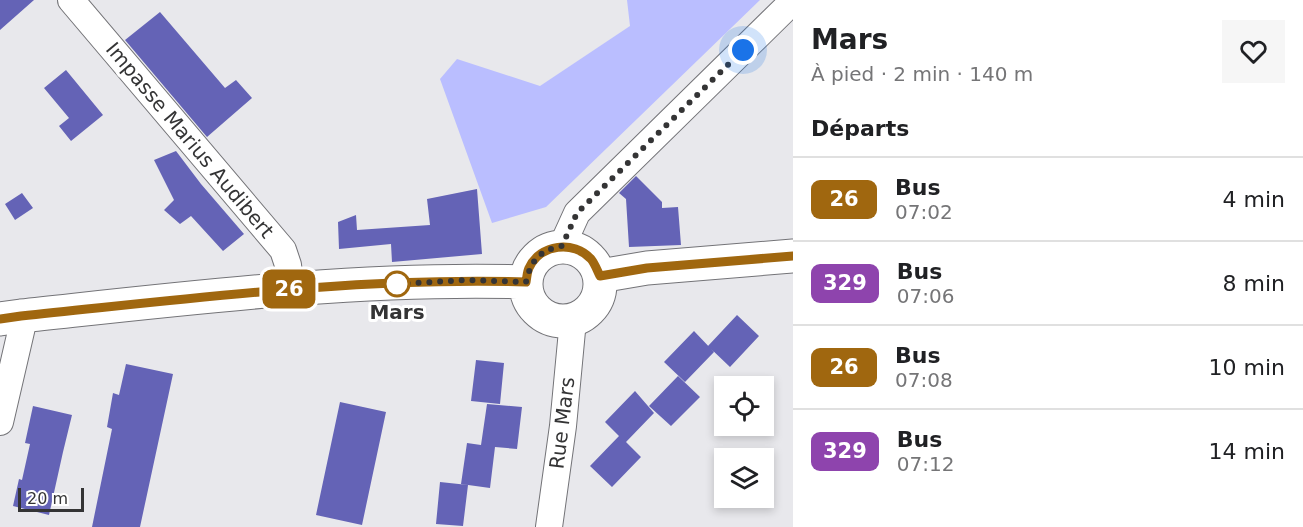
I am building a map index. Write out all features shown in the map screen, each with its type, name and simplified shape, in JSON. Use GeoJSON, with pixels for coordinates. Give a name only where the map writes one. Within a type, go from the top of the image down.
{"type":"FeatureCollection","features":[{"type":"Feature","properties":{"kind":"main road"},"geometry":{"type":"LineString","coordinates":[[562,246],[579,250],[590,258],[600,276],[600,289],[596,302],[582,316],[573,320],[562,321],[549,318],[534,307],[527,295],[528,270],[542,253],[552,248],[562,246]]}},
{"type":"Feature","properties":{"kind":"main road"},"geometry":{"type":"LineString","coordinates":[[600,276],[647,268],[793,256]]}},
{"type":"Feature","properties":{"kind":"main road"},"geometry":{"type":"LineString","coordinates":[[10,317],[291,289],[468,280],[526,282]]}},
{"type":"Feature","properties":{"kind":"street","name":"Impasse Marius Audibert"},"geometry":{"type":"LineString","coordinates":[[71,0],[283,250],[288,265],[291,289]]}},
{"type":"Feature","properties":{"kind":"street"},"geometry":{"type":"LineString","coordinates":[[562,246],[577,213],[793,1]]}},
{"type":"Feature","properties":{"kind":"street"},"geometry":{"type":"LineString","coordinates":[[0,422],[22,327],[10,317]]}},
{"type":"Feature","properties":{"kind":"street","name":"Rue Mars"},"geometry":{"type":"LineString","coordinates":[[549,527],[563,426],[573,320]]}},
{"type":"Feature","properties":{"kind":"shaded area"},"geometry":{"type":"Polygon","coordinates":[[[627,0],[760,0],[546,207],[492,223],[440,79],[457,59],[540,86],[630,26],[627,0]]]}},
{"type":"Feature","properties":{"kind":"building"},"geometry":{"type":"Polygon","coordinates":[[[0,0],[34,0],[0,30],[0,0]]]}},
{"type":"Feature","properties":{"kind":"building"},"geometry":{"type":"Polygon","coordinates":[[[160,12],[225,88],[236,80],[252,98],[207,137],[125,40],[160,12]]]}},
{"type":"Feature","properties":{"kind":"building"},"geometry":{"type":"Polygon","coordinates":[[[66,70],[103,115],[71,141],[59,126],[69,118],[44,88],[66,70]]]}},
{"type":"Feature","properties":{"kind":"building"},"geometry":{"type":"Polygon","coordinates":[[[176,151],[244,234],[223,251],[191,216],[180,224],[164,210],[174,200],[154,160],[176,151]]]}},
{"type":"Feature","properties":{"kind":"building"},"geometry":{"type":"Polygon","coordinates":[[[636,176],[662,202],[662,208],[678,207],[681,245],[629,247],[626,199],[619,193],[636,176]]]}},
{"type":"Feature","properties":{"kind":"building"},"geometry":{"type":"Polygon","coordinates":[[[477,189],[482,254],[392,262],[391,244],[339,249],[338,222],[356,215],[357,230],[430,225],[427,199],[477,189]]]}},
{"type":"Feature","properties":{"kind":"building"},"geometry":{"type":"Polygon","coordinates":[[[22,193],[33,208],[15,220],[5,204],[22,193]]]}},
{"type":"Feature","properties":{"kind":"building"},"geometry":{"type":"Polygon","coordinates":[[[737,315],[759,336],[730,367],[708,346],[737,315]]]}},
{"type":"Feature","properties":{"kind":"building"},"geometry":{"type":"Polygon","coordinates":[[[694,331],[714,352],[685,382],[664,362],[694,331]]]}},
{"type":"Feature","properties":{"kind":"building"},"geometry":{"type":"Polygon","coordinates":[[[476,360],[504,363],[500,404],[471,401],[476,360]]]}},
{"type":"Feature","properties":{"kind":"building"},"geometry":{"type":"Polygon","coordinates":[[[126,364],[173,374],[140,527],[92,527],[112,429],[107,427],[113,393],[119,395],[126,364]]]}},
{"type":"Feature","properties":{"kind":"building"},"geometry":{"type":"Polygon","coordinates":[[[678,376],[700,397],[671,426],[649,406],[678,376]]]}},
{"type":"Feature","properties":{"kind":"building"},"geometry":{"type":"Polygon","coordinates":[[[635,391],[654,413],[626,442],[641,457],[612,487],[590,466],[619,436],[605,422],[635,391]]]}},
{"type":"Feature","properties":{"kind":"building"},"geometry":{"type":"Polygon","coordinates":[[[340,402],[386,412],[362,525],[316,515],[340,402]]]}},
{"type":"Feature","properties":{"kind":"building"},"geometry":{"type":"Polygon","coordinates":[[[487,404],[522,407],[517,449],[495,447],[490,488],[461,484],[467,443],[481,445],[487,404]]]}},
{"type":"Feature","properties":{"kind":"building"},"geometry":{"type":"Polygon","coordinates":[[[33,406],[72,415],[49,515],[13,506],[19,479],[22,480],[30,444],[25,443],[33,406]]]}},
{"type":"Feature","properties":{"kind":"building"},"geometry":{"type":"Polygon","coordinates":[[[440,482],[468,485],[463,526],[436,524],[440,482]]]}},
{"type":"Feature","properties":{"kind":"bus line","name":"26"},"geometry":{"type":"LineString","coordinates":[[0,319],[258,291],[468,280],[526,282],[528,270],[542,253],[562,246],[579,250],[590,258],[600,276],[647,268],[793,256]]}},
{"type":"Feature","properties":{"kind":"place","name":"Mars"},"geometry":{"type":"Point","coordinates":[397,284]}},
{"type":"Feature","properties":{"kind":"route"},"geometry":{"type":"LineString","coordinates":[[397,284],[468,280],[526,282],[528,270],[542,253],[562,246],[577,213],[743,50]]}}]}
